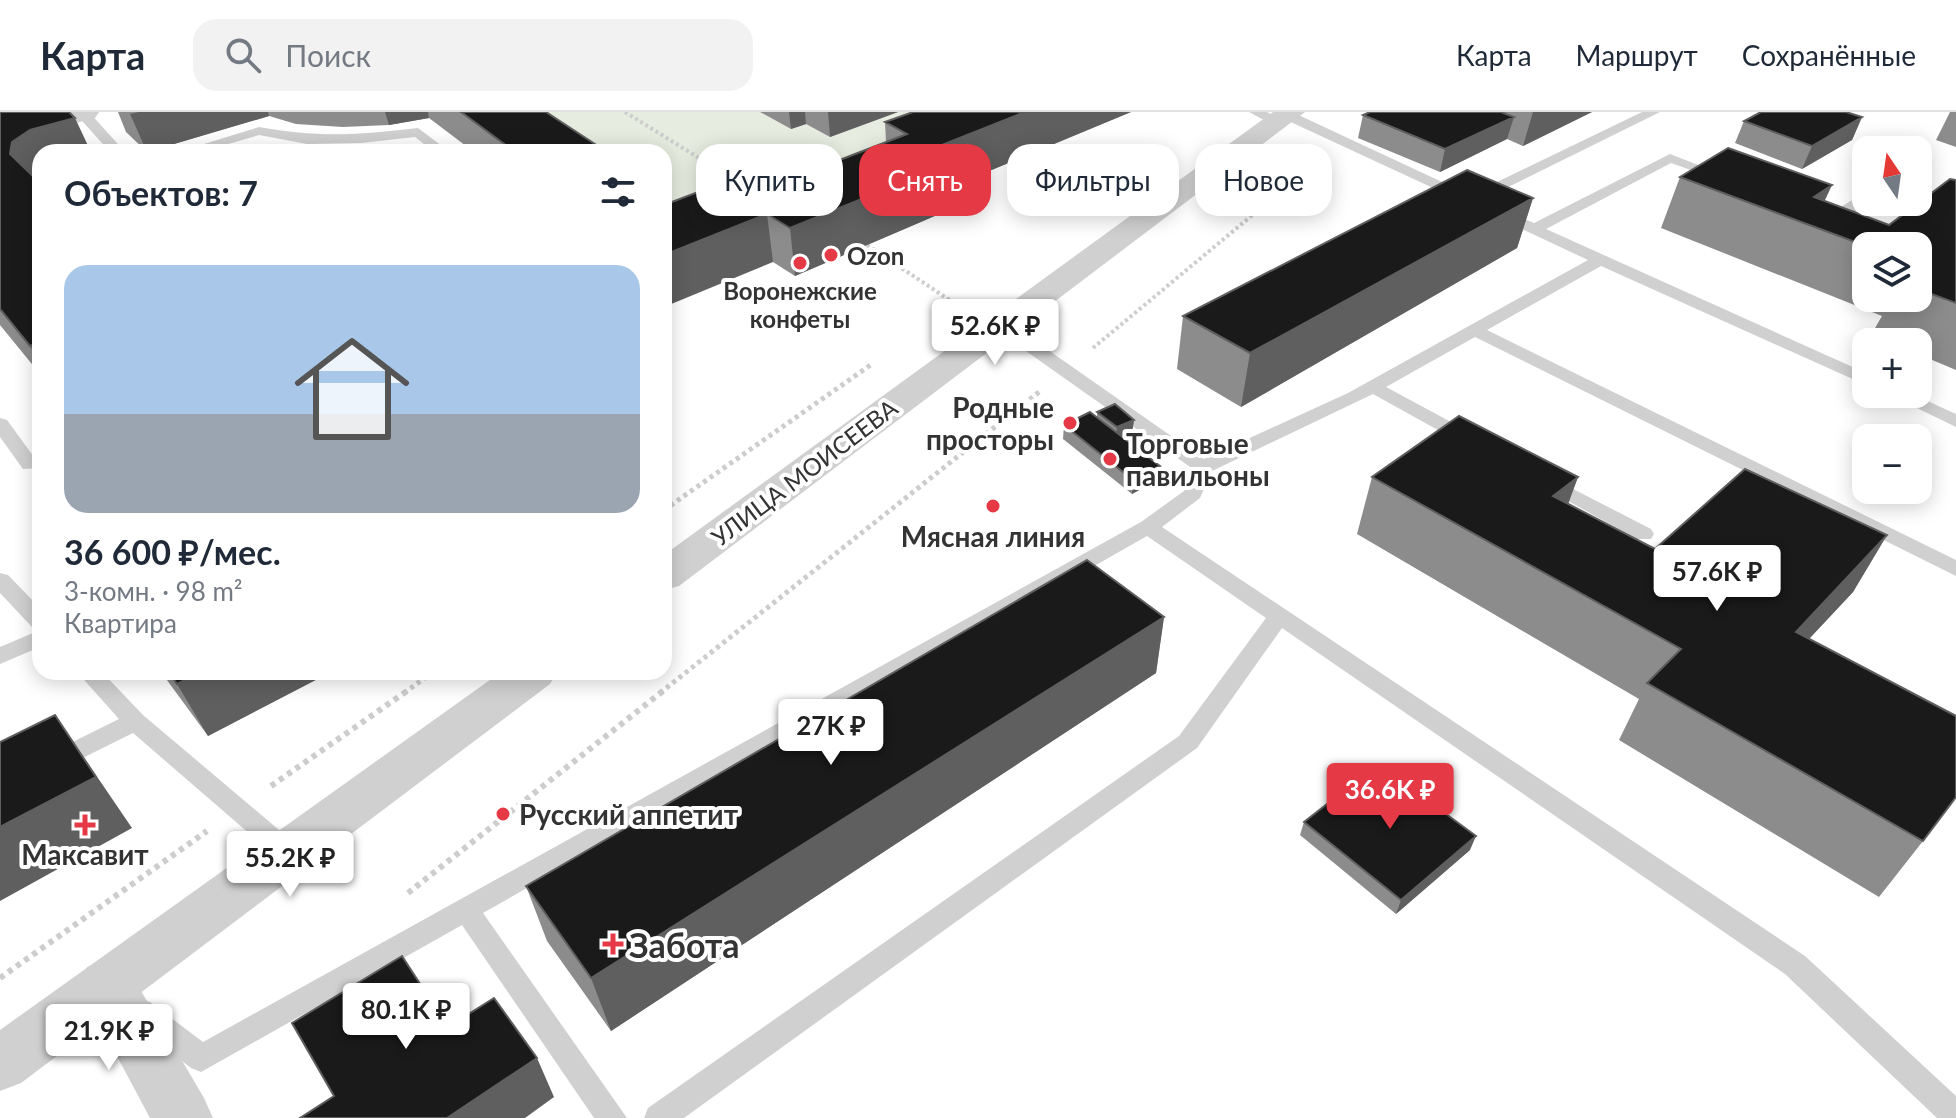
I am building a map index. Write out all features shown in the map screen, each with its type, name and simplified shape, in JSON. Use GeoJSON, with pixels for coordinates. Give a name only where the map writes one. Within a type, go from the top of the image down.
{"type":"FeatureCollection","features":[{"type":"Feature","properties":{"kind":"street"},"geometry":{"type":"LineString","coordinates":[[0,135],[83,112]]}},
{"type":"Feature","properties":{"kind":"street","name":"УЛИЦА МОИСЕЕВА"},"geometry":{"type":"LineString","coordinates":[[672,570],[1002,326],[1278,115]]}},
{"type":"Feature","properties":{"kind":"street"},"geometry":{"type":"LineString","coordinates":[[0,1064],[523,680]]}},
{"type":"Feature","properties":{"kind":"street"},"geometry":{"type":"LineString","coordinates":[[107,985],[183,1118]]}},
{"type":"Feature","properties":{"kind":"lane"},"geometry":{"type":"LineString","coordinates":[[83,112],[111,144]]}},
{"type":"Feature","properties":{"kind":"lane"},"geometry":{"type":"LineString","coordinates":[[1471,200],[1653,112]]}},
{"type":"Feature","properties":{"kind":"lane"},"geometry":{"type":"LineString","coordinates":[[1278,115],[1342,140],[1852,374]]}},
{"type":"Feature","properties":{"kind":"lane"},"geometry":{"type":"LineString","coordinates":[[213,144],[259,131],[307,140],[361,139],[418,132],[433,144]]}},
{"type":"Feature","properties":{"kind":"lane"},"geometry":{"type":"LineString","coordinates":[[1534,229],[1670,158],[1744,185]]}},
{"type":"Feature","properties":{"kind":"lane"},"geometry":{"type":"LineString","coordinates":[[1804,207],[1833,218],[1852,206]]}},
{"type":"Feature","properties":{"kind":"lane"},"geometry":{"type":"LineString","coordinates":[[1932,212],[1956,221]]}},
{"type":"Feature","properties":{"kind":"lane"},"geometry":{"type":"LineString","coordinates":[[107,985],[201,1058],[1148,527],[1193,494],[1203,467],[1373,387],[1601,259]]}},
{"type":"Feature","properties":{"kind":"lane"},"geometry":{"type":"LineString","coordinates":[[1002,326],[1203,467]]}},
{"type":"Feature","properties":{"kind":"lane"},"geometry":{"type":"LineString","coordinates":[[1474,330],[1956,569]]}},
{"type":"Feature","properties":{"kind":"lane"},"geometry":{"type":"LineString","coordinates":[[1373,387],[1481,446]]}},
{"type":"Feature","properties":{"kind":"lane"},"geometry":{"type":"LineString","coordinates":[[1928,408],[1956,421]]}},
{"type":"Feature","properties":{"kind":"lane"},"geometry":{"type":"LineString","coordinates":[[0,424],[32,464]]}},
{"type":"Feature","properties":{"kind":"lane"},"geometry":{"type":"LineString","coordinates":[[1522,468],[1644,534]]}},
{"type":"Feature","properties":{"kind":"lane"},"geometry":{"type":"LineString","coordinates":[[1148,527],[1795,965],[1952,1104]]}},
{"type":"Feature","properties":{"kind":"lane"},"geometry":{"type":"LineString","coordinates":[[0,580],[32,614]]}},
{"type":"Feature","properties":{"kind":"lane"},"geometry":{"type":"LineString","coordinates":[[659,1118],[1188,742],[1279,616]]}},
{"type":"Feature","properties":{"kind":"lane"},"geometry":{"type":"LineString","coordinates":[[0,656],[32,642]]}},
{"type":"Feature","properties":{"kind":"lane"},"geometry":{"type":"LineString","coordinates":[[96,680],[135,721],[289,853]]}},
{"type":"Feature","properties":{"kind":"lane"},"geometry":{"type":"LineString","coordinates":[[0,789],[135,721]]}},
{"type":"Feature","properties":{"kind":"lane"},"geometry":{"type":"LineString","coordinates":[[466,910],[612,1118]]}},
{"type":"Feature","properties":{"kind":"path"},"geometry":{"type":"LineString","coordinates":[[625,112],[696,156]]}},
{"type":"Feature","properties":{"kind":"path"},"geometry":{"type":"LineString","coordinates":[[399,901],[1066,371],[1342,140]]}},
{"type":"Feature","properties":{"kind":"path"},"geometry":{"type":"LineString","coordinates":[[867,245],[957,305]]}},
{"type":"Feature","properties":{"kind":"shaded area"},"geometry":{"type":"Polygon","coordinates":[[[500,112],[760,112],[791,129],[806,124],[830,137],[898,112],[1018,112],[939,144],[859,144],[859,176],[843,183],[843,144],[696,144],[696,216],[761,216],[672,252],[672,144],[546,144],[500,112]]]}},
{"type":"Feature","properties":{"kind":"building"},"geometry":{"type":"Polygon","coordinates":[[[0,112],[69,112],[75,118],[30,130],[12,142],[10,154],[32,175],[32,345],[0,309],[0,112]]]}},
{"type":"Feature","properties":{"kind":"building"},"geometry":{"type":"Polygon","coordinates":[[[461,112],[546,112],[595,144],[504,144],[461,112]]]}},
{"type":"Feature","properties":{"kind":"building"},"geometry":{"type":"Polygon","coordinates":[[[913,112],[1025,112],[944,144],[881,144],[907,134],[885,122],[913,112]]]}},
{"type":"Feature","properties":{"kind":"building"},"geometry":{"type":"Polygon","coordinates":[[[1370,112],[1501,112],[1514,117],[1445,149],[1363,115],[1370,112]]]}},
{"type":"Feature","properties":{"kind":"building"},"geometry":{"type":"Polygon","coordinates":[[[1761,112],[1846,112],[1862,117],[1812,146],[1744,121],[1761,112]]]}},
{"type":"Feature","properties":{"kind":"building"},"geometry":{"type":"Polygon","coordinates":[[[1728,148],[1832,185],[1814,197],[1852,211],[1852,216],[1865,216],[1889,225],[1901,216],[1932,216],[1932,193],[1950,179],[1956,180],[1956,303],[1932,294],[1932,232],[1852,232],[1852,241],[1680,177],[1728,148]]]}},
{"type":"Feature","properties":{"kind":"building"},"geometry":{"type":"Polygon","coordinates":[[[859,153],[859,200],[843,207],[843,159],[859,153]]]}},
{"type":"Feature","properties":{"kind":"building"},"geometry":{"type":"Polygon","coordinates":[[[1467,170],[1533,198],[1250,353],[1183,316],[1467,170]]]}},
{"type":"Feature","properties":{"kind":"building"},"geometry":{"type":"Polygon","coordinates":[[[696,193],[696,216],[762,216],[672,252],[672,202],[696,193]]]}},
{"type":"Feature","properties":{"kind":"building"},"geometry":{"type":"Polygon","coordinates":[[[770,216],[820,216],[790,228],[770,216]]]}},
{"type":"Feature","properties":{"kind":"building"},"geometry":{"type":"Polygon","coordinates":[[[1115,404],[1134,420],[1117,427],[1097,412],[1115,404]]]}},
{"type":"Feature","properties":{"kind":"building"},"geometry":{"type":"Polygon","coordinates":[[[1090,412],[1160,466],[1133,480],[1064,425],[1090,412]]]}},
{"type":"Feature","properties":{"kind":"building"},"geometry":{"type":"Polygon","coordinates":[[[1459,416],[1578,477],[1553,496],[1655,549],[1745,469],[1887,535],[1796,632],[1956,716],[1956,797],[1923,841],[1647,683],[1681,649],[1372,477],[1459,416]]]}},
{"type":"Feature","properties":{"kind":"building"},"geometry":{"type":"Polygon","coordinates":[[[1087,560],[1164,617],[591,978],[526,886],[1087,560]]]}},
{"type":"Feature","properties":{"kind":"building"},"geometry":{"type":"Polygon","coordinates":[[[55,715],[96,777],[0,827],[0,742],[55,715]]]}},
{"type":"Feature","properties":{"kind":"building"},"geometry":{"type":"Polygon","coordinates":[[[1378,764],[1476,836],[1401,900],[1304,822],[1378,764]]]}},
{"type":"Feature","properties":{"kind":"building"},"geometry":{"type":"Polygon","coordinates":[[[402,956],[448,1027],[494,998],[537,1058],[447,1118],[300,1118],[334,1096],[292,1023],[402,956]]]}},
{"type":"Feature","properties":{"kind":"place","name":"Ozon"},"geometry":{"type":"Point","coordinates":[831,255]}},
{"type":"Feature","properties":{"kind":"place","name":"Воронежские конфеты"},"geometry":{"type":"Point","coordinates":[800,263]}},
{"type":"Feature","properties":{"kind":"place","name":"Родные просторы"},"geometry":{"type":"Point","coordinates":[1070,423]}},
{"type":"Feature","properties":{"kind":"place","name":"Торговые павильоны"},"geometry":{"type":"Point","coordinates":[1110,459]}},
{"type":"Feature","properties":{"kind":"place","name":"Мясная линия"},"geometry":{"type":"Point","coordinates":[993,506]}},
{"type":"Feature","properties":{"kind":"place","name":"Русский аппетит"},"geometry":{"type":"Point","coordinates":[503,814]}},
{"type":"Feature","properties":{"kind":"place","name":"Максавит"},"geometry":{"type":"Point","coordinates":[85,825]}},
{"type":"Feature","properties":{"kind":"place","name":"Забота"},"geometry":{"type":"Point","coordinates":[613,944]}}]}
